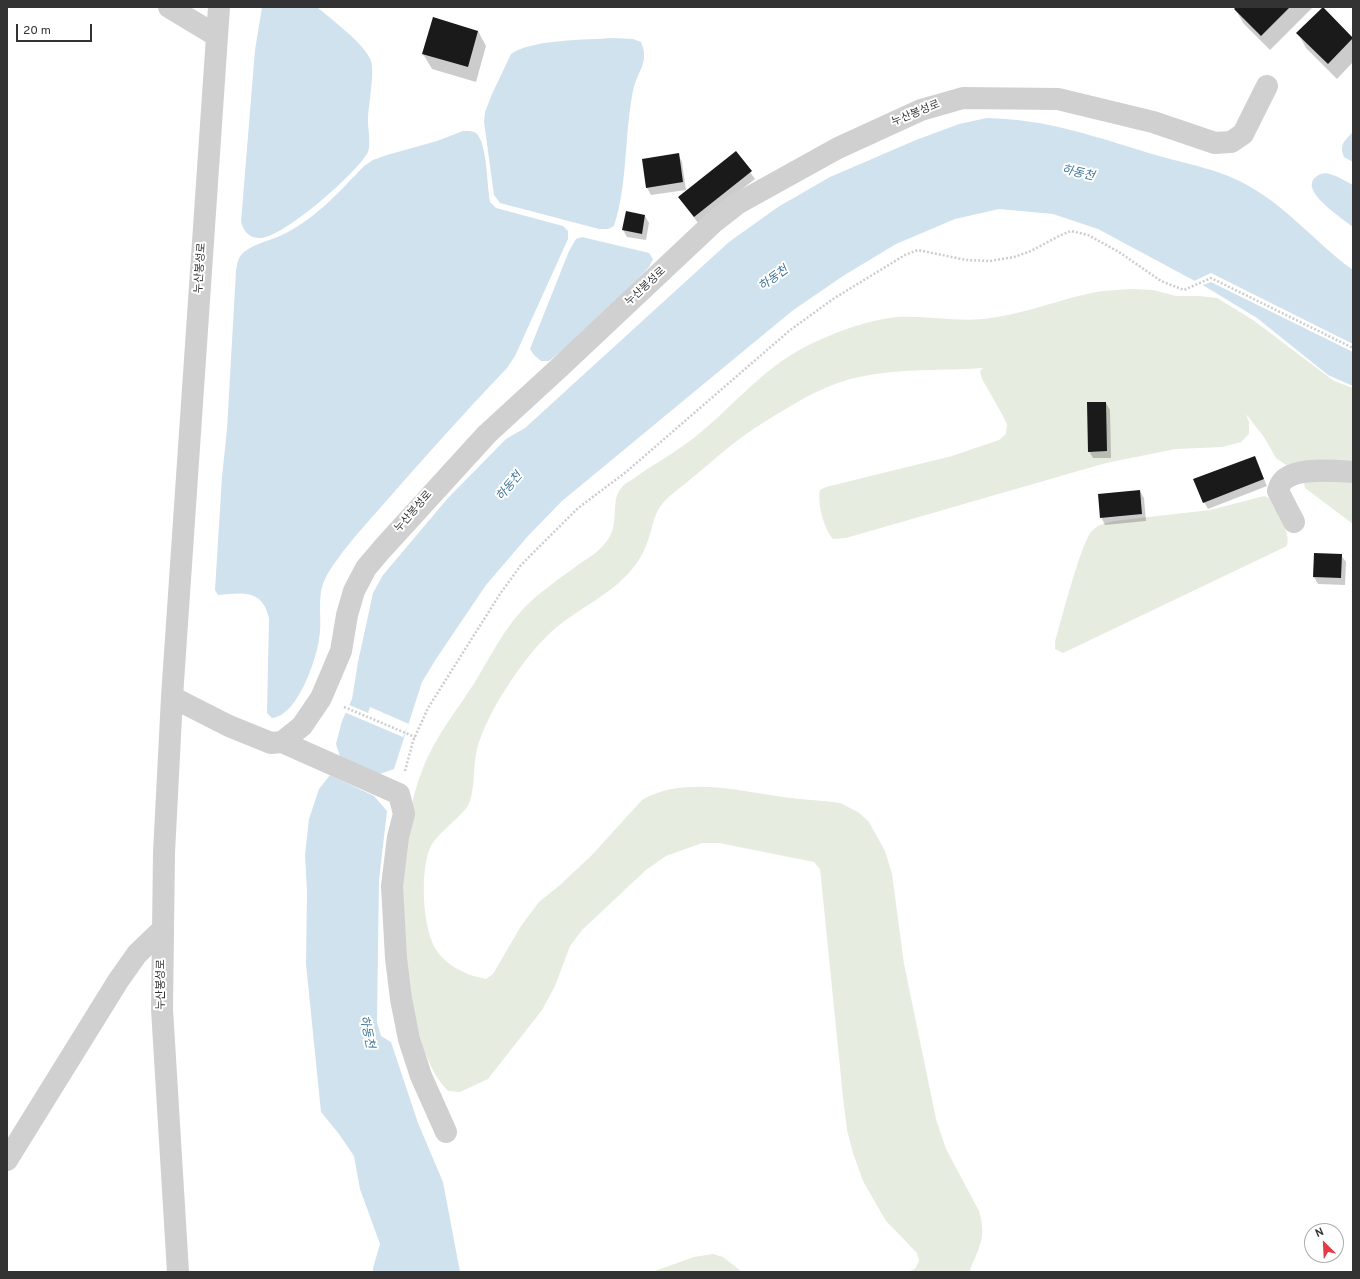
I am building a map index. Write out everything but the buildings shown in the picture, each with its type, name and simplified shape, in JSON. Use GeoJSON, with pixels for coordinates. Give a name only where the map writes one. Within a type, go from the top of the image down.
{"type":"FeatureCollection","features":[{"type":"Feature","properties":{"kind":"street"},"geometry":{"type":"LineString","coordinates":[[169,7],[217,36]]}},
{"type":"Feature","properties":{"kind":"street","name":"누산봉성로"},"geometry":{"type":"LineString","coordinates":[[178,1272],[162,1009],[164,854],[172,697],[219,7]]}},
{"type":"Feature","properties":{"kind":"street","name":"누산봉성로"},"geometry":{"type":"LineString","coordinates":[[282,742],[302,726],[321,698],[341,651],[347,615],[354,591],[366,568],[487,434],[714,222],[737,204],[838,148],[921,110],[963,98],[1058,99],[1153,122],[1215,143],[1231,142],[1243,134],[1267,86]]}},
{"type":"Feature","properties":{"kind":"street"},"geometry":{"type":"LineString","coordinates":[[1294,522],[1278,491],[1282,482],[1290,476],[1301,472],[1353,472]]}},
{"type":"Feature","properties":{"kind":"street"},"geometry":{"type":"LineString","coordinates":[[172,697],[229,726],[271,743],[282,742],[399,794],[404,814],[398,837],[392,886],[396,958],[401,999],[410,1039],[421,1076],[446,1132]]}},
{"type":"Feature","properties":{"kind":"street"},"geometry":{"type":"LineString","coordinates":[[7,1160],[118,981],[137,954],[163,929]]}},
{"type":"Feature","properties":{"kind":"path"},"geometry":{"type":"LineString","coordinates":[[399,794],[415,737],[428,708],[500,594],[521,565],[578,508],[626,472],[789,331],[833,299],[905,255],[918,250],[966,260],[990,261],[1008,258],[1032,251],[1058,236],[1072,231],[1088,235],[1119,252],[1161,280],[1184,290],[1211,278],[1353,348]]}},
{"type":"Feature","properties":{"kind":"path"},"geometry":{"type":"LineString","coordinates":[[321,698],[415,737]]}},
{"type":"Feature","properties":{"kind":"shaded area"},"geometry":{"type":"Polygon","coordinates":[[[1133,289],[1153,290],[1176,296],[1217,298],[1253,320],[1334,381],[1353,388],[1353,464],[1304,462],[1286,465],[1276,458],[1264,437],[1246,414],[1249,422],[1249,434],[1241,442],[1222,447],[1176,449],[1106,463],[846,538],[833,539],[824,523],[820,509],[820,490],[826,487],[952,456],[999,440],[1006,434],[1007,424],[982,379],[980,371],[983,368],[889,372],[852,379],[829,386],[801,400],[746,434],[671,495],[658,511],[643,552],[627,575],[609,591],[560,624],[540,643],[507,686],[482,734],[476,755],[472,795],[467,807],[434,842],[430,848],[427,858],[424,900],[428,929],[432,941],[441,956],[452,966],[465,973],[486,979],[493,974],[521,926],[539,902],[591,856],[642,800],[658,793],[675,789],[711,787],[840,803],[858,812],[869,822],[885,851],[892,874],[904,964],[936,1119],[946,1149],[979,1211],[982,1228],[981,1242],[969,1272],[907,1272],[915,1269],[919,1261],[917,1253],[886,1221],[863,1181],[847,1130],[820,869],[814,862],[719,843],[702,843],[666,856],[646,870],[582,930],[570,946],[555,986],[542,1010],[488,1079],[460,1092],[448,1091],[434,1072],[424,1051],[407,976],[403,946],[401,885],[403,855],[407,825],[414,796],[423,768],[434,745],[510,625],[524,608],[537,596],[594,554],[607,541],[613,527],[616,499],[622,487],[695,437],[756,381],[782,361],[807,346],[832,335],[872,321],[897,317],[968,320],[991,318],[1018,313],[1096,292],[1133,289]]]}},
{"type":"Feature","properties":{"kind":"shaded area"},"geometry":{"type":"Polygon","coordinates":[[[1308,480],[1353,480],[1353,524],[1305,488],[1304,483],[1308,480]]]}},
{"type":"Feature","properties":{"kind":"shaded area"},"geometry":{"type":"Polygon","coordinates":[[[1264,496],[1269,498],[1282,521],[1287,534],[1287,546],[1063,653],[1055,649],[1055,642],[1066,601],[1082,550],[1087,538],[1097,527],[1114,521],[1210,510],[1264,496]]]}},
{"type":"Feature","properties":{"kind":"shaded area"},"geometry":{"type":"Polygon","coordinates":[[[713,1254],[723,1257],[742,1272],[652,1272],[694,1257],[713,1254]]]}},
{"type":"Feature","properties":{"kind":"water"},"geometry":{"type":"Polygon","coordinates":[[[262,7],[317,7],[347,32],[368,54],[371,61],[372,73],[368,115],[368,152],[350,174],[301,217],[285,228],[271,235],[256,238],[248,234],[241,222],[255,50],[262,7]]]}},
{"type":"Feature","properties":{"kind":"water"},"geometry":{"type":"Polygon","coordinates":[[[613,38],[633,39],[641,42],[644,56],[642,67],[633,91],[630,108],[622,193],[614,226],[608,229],[599,229],[500,203],[494,195],[484,122],[485,112],[492,94],[511,54],[532,45],[560,41],[613,38]]]}},
{"type":"Feature","properties":{"kind":"water","name":"하동천"},"geometry":{"type":"Polygon","coordinates":[[[987,118],[1009,119],[1050,125],[1091,135],[1228,176],[1240,181],[1266,197],[1353,270],[1353,386],[1328,375],[1257,318],[1206,287],[1098,229],[1053,214],[999,209],[955,219],[896,244],[843,276],[792,311],[562,501],[528,536],[486,585],[436,659],[422,682],[394,769],[380,774],[341,760],[336,744],[342,721],[352,699],[358,662],[373,593],[383,575],[448,498],[506,439],[525,428],[729,242],[778,207],[830,177],[916,140],[959,124],[987,118]]]}},
{"type":"Feature","properties":{"kind":"water"},"geometry":{"type":"Polygon","coordinates":[[[463,131],[472,131],[476,133],[482,143],[490,202],[496,208],[563,226],[568,231],[568,239],[515,356],[507,368],[443,437],[367,523],[330,570],[322,586],[320,601],[320,632],[317,649],[304,686],[289,708],[281,715],[272,718],[267,713],[269,618],[266,609],[262,602],[256,597],[243,594],[218,595],[215,590],[222,477],[227,429],[236,271],[238,261],[240,256],[248,249],[286,233],[308,219],[328,203],[364,166],[373,160],[437,141],[463,131]]]}},
{"type":"Feature","properties":{"kind":"water"},"geometry":{"type":"Polygon","coordinates":[[[1353,132],[1353,162],[1344,157],[1342,146],[1353,132]]]}},
{"type":"Feature","properties":{"kind":"water"},"geometry":{"type":"Polygon","coordinates":[[[1326,173],[1336,176],[1353,185],[1353,227],[1326,206],[1314,192],[1312,186],[1313,180],[1319,175],[1326,173]]]}},
{"type":"Feature","properties":{"kind":"water"},"geometry":{"type":"Polygon","coordinates":[[[582,237],[649,253],[653,259],[649,267],[625,292],[563,350],[549,361],[541,361],[530,349],[569,251],[576,239],[582,237]]]}},
{"type":"Feature","properties":{"kind":"water","name":"하동천"},"geometry":{"type":"Polygon","coordinates":[[[330,775],[374,796],[387,811],[379,880],[377,1022],[381,1036],[391,1042],[418,1123],[443,1182],[460,1272],[373,1272],[380,1244],[360,1189],[354,1156],[339,1134],[321,1112],[306,964],[307,891],[305,855],[309,819],[319,789],[330,775]]]}},
{"type":"Feature","properties":{"kind":"pier"},"geometry":{"type":"Polygon","coordinates":[[[1211,273],[1353,344],[1353,352],[1211,282],[1200,286],[1192,282],[1211,273]]]}},
{"type":"Feature","properties":{"kind":"pier"},"geometry":{"type":"Polygon","coordinates":[[[347,704],[368,713],[370,707],[409,724],[403,737],[344,712],[347,704]]]}}]}
